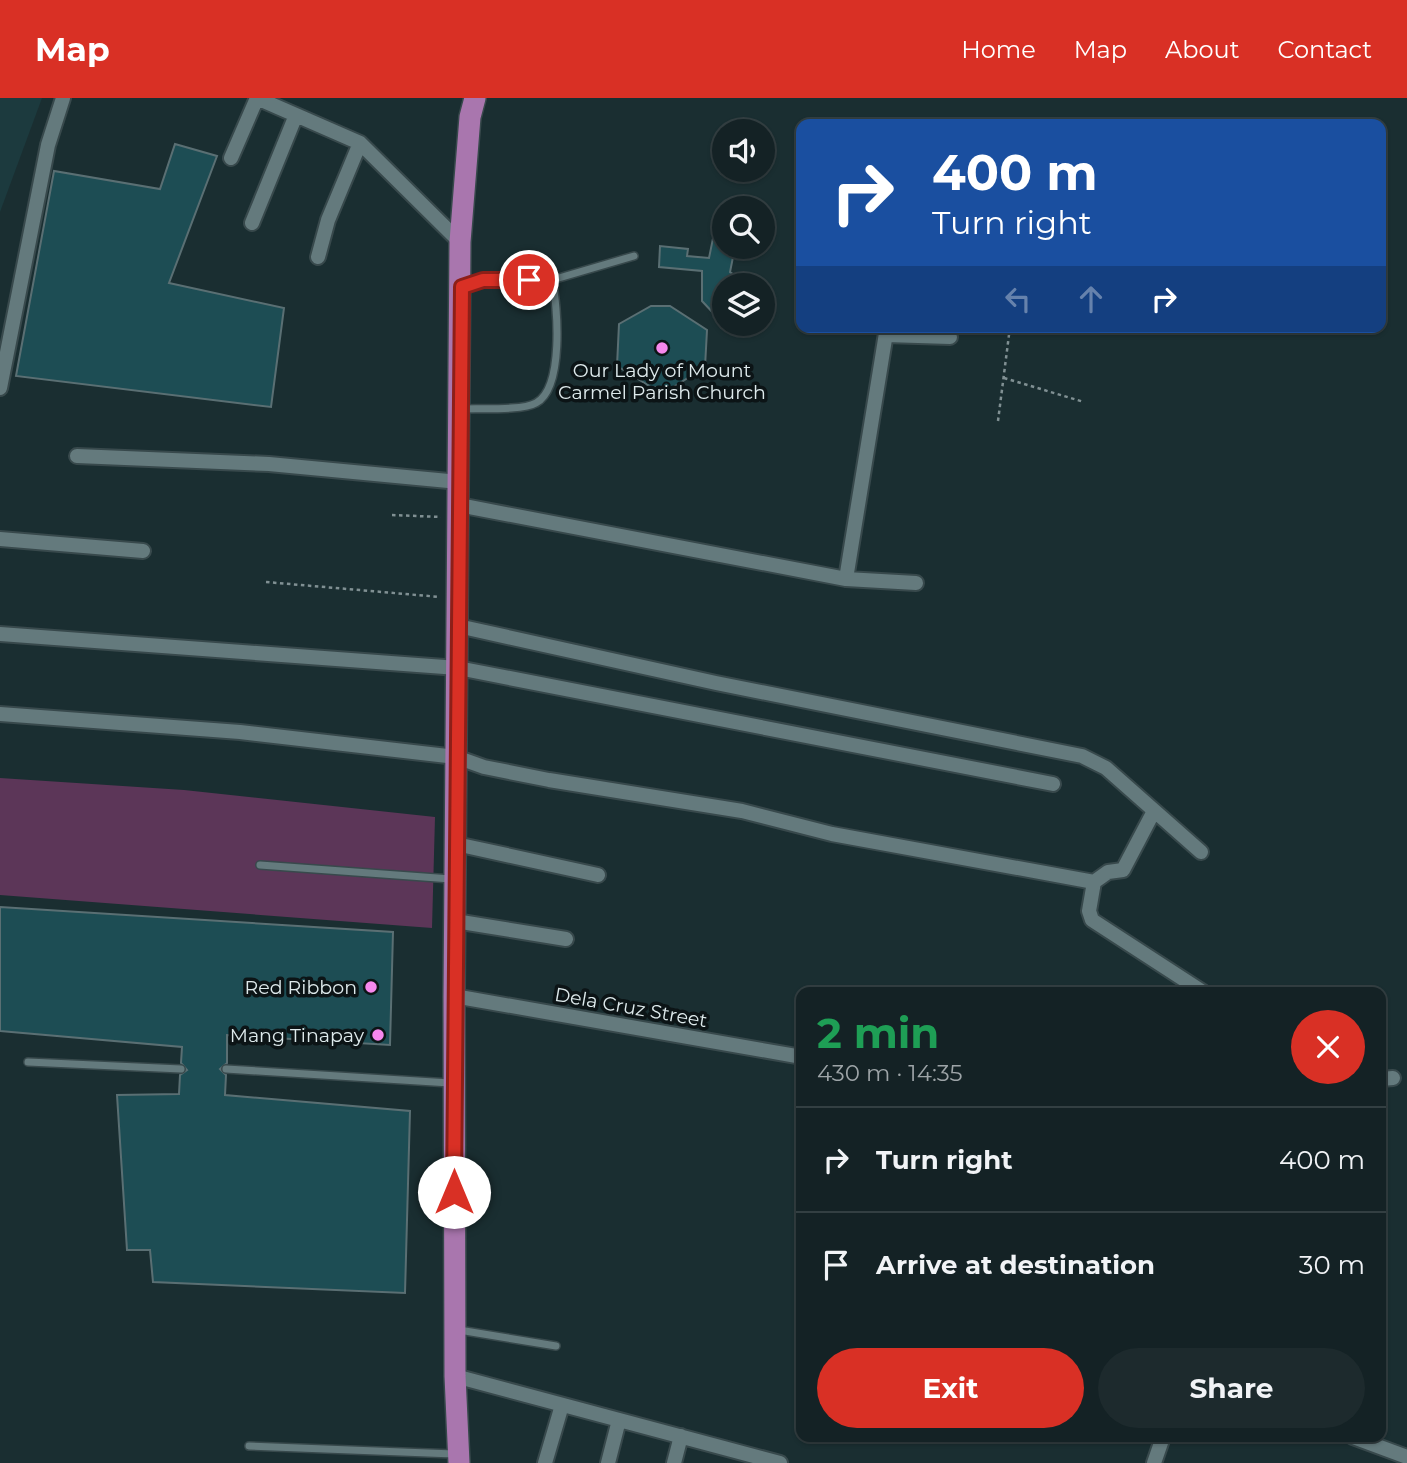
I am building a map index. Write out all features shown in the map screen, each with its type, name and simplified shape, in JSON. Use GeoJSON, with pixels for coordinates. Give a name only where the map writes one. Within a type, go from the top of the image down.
{"type":"FeatureCollection","features":[{"type":"Feature","properties":{"kind":"main road"},"geometry":{"type":"LineString","coordinates":[[459,1458],[454,1329],[454,996],[462,287],[460,242],[470,117],[475,98]]}},
{"type":"Feature","properties":{"kind":"street"},"geometry":{"type":"LineString","coordinates":[[0,388],[48,145],[63,98]]}},
{"type":"Feature","properties":{"kind":"street"},"geometry":{"type":"LineString","coordinates":[[230,158],[257,98],[360,143],[460,242]]}},
{"type":"Feature","properties":{"kind":"street"},"geometry":{"type":"LineString","coordinates":[[252,223],[296,115]]}},
{"type":"Feature","properties":{"kind":"street"},"geometry":{"type":"LineString","coordinates":[[318,257],[328,220],[360,143]]}},
{"type":"Feature","properties":{"kind":"street"},"geometry":{"type":"LineString","coordinates":[[846,579],[887,333]]}},
{"type":"Feature","properties":{"kind":"street"},"geometry":{"type":"LineString","coordinates":[[908,333],[950,337]]}},
{"type":"Feature","properties":{"kind":"street"},"geometry":{"type":"LineString","coordinates":[[77,456],[269,464],[459,482]]}},
{"type":"Feature","properties":{"kind":"street"},"geometry":{"type":"LineString","coordinates":[[459,511],[846,579],[916,583]]}},
{"type":"Feature","properties":{"kind":"street"},"geometry":{"type":"LineString","coordinates":[[0,539],[143,551]]}},
{"type":"Feature","properties":{"kind":"street"},"geometry":{"type":"LineString","coordinates":[[458,626],[716,683],[1082,755],[1106,768],[1201,852]]}},
{"type":"Feature","properties":{"kind":"street"},"geometry":{"type":"LineString","coordinates":[[0,634],[457,668],[1053,784]]}},
{"type":"Feature","properties":{"kind":"street"},"geometry":{"type":"LineString","coordinates":[[0,715],[240,732],[457,757],[484,767],[549,780],[742,811],[832,834],[1094,882]]}},
{"type":"Feature","properties":{"kind":"street"},"geometry":{"type":"LineString","coordinates":[[1154,811],[1123,870],[1108,872],[1094,882],[1089,911],[1092,919],[1195,987]]}},
{"type":"Feature","properties":{"kind":"street"},"geometry":{"type":"LineString","coordinates":[[456,844],[598,875]]}},
{"type":"Feature","properties":{"kind":"street"},"geometry":{"type":"LineString","coordinates":[[455,921],[566,939]]}},
{"type":"Feature","properties":{"kind":"street","name":"Dela Cruz Street"},"geometry":{"type":"LineString","coordinates":[[454,996],[796,1056]]}},
{"type":"Feature","properties":{"kind":"street"},"geometry":{"type":"LineString","coordinates":[[455,1376],[681,1436],[744,1458],[780,1463]]}},
{"type":"Feature","properties":{"kind":"street"},"geometry":{"type":"LineString","coordinates":[[545,1463],[562,1405]]}},
{"type":"Feature","properties":{"kind":"street"},"geometry":{"type":"LineString","coordinates":[[608,1463],[619,1420]]}},
{"type":"Feature","properties":{"kind":"street"},"geometry":{"type":"LineString","coordinates":[[674,1463],[681,1436]]}},
{"type":"Feature","properties":{"kind":"street"},"geometry":{"type":"LineString","coordinates":[[1154,1463],[1161,1442]]}},
{"type":"Feature","properties":{"kind":"street"},"geometry":{"type":"LineString","coordinates":[[1366,1442],[1407,1457]]}},
{"type":"Feature","properties":{"kind":"lane"},"geometry":{"type":"LineString","coordinates":[[462,287],[483,280],[552,280],[634,256]]}},
{"type":"Feature","properties":{"kind":"lane"},"geometry":{"type":"LineString","coordinates":[[460,410],[534,405],[544,396],[552,381],[558,306],[552,280]]}},
{"type":"Feature","properties":{"kind":"lane"},"geometry":{"type":"LineString","coordinates":[[260,865],[456,879]]}},
{"type":"Feature","properties":{"kind":"lane"},"geometry":{"type":"LineString","coordinates":[[28,1062],[181,1069]]}},
{"type":"Feature","properties":{"kind":"lane"},"geometry":{"type":"LineString","coordinates":[[226,1069],[454,1083]]}},
{"type":"Feature","properties":{"kind":"lane"},"geometry":{"type":"LineString","coordinates":[[454,1329],[555,1346]]}},
{"type":"Feature","properties":{"kind":"lane"},"geometry":{"type":"LineString","coordinates":[[249,1446],[459,1458]]}},
{"type":"Feature","properties":{"kind":"path"},"geometry":{"type":"LineString","coordinates":[[998,421],[1009,333]]}},
{"type":"Feature","properties":{"kind":"path"},"geometry":{"type":"LineString","coordinates":[[1004,379],[1084,402]]}},
{"type":"Feature","properties":{"kind":"path"},"geometry":{"type":"LineString","coordinates":[[392,515],[459,511]]}},
{"type":"Feature","properties":{"kind":"path"},"geometry":{"type":"LineString","coordinates":[[266,582],[458,598]]}},
{"type":"Feature","properties":{"kind":"shaded area"},"geometry":{"type":"Polygon","coordinates":[[[0,98],[42,98],[0,212],[0,98]]]}},
{"type":"Feature","properties":{"kind":"shaded area"},"geometry":{"type":"Polygon","coordinates":[[[0,778],[184,790],[435,817],[432,928],[0,895],[0,778]]]}},
{"type":"Feature","properties":{"kind":"building"},"geometry":{"type":"Polygon","coordinates":[[[175,144],[217,156],[169,283],[284,308],[271,407],[16,376],[54,171],[160,189],[175,144]]]}},
{"type":"Feature","properties":{"kind":"building"},"geometry":{"type":"Polygon","coordinates":[[[712,243],[712,259],[733,259],[731,273],[712,273],[712,312],[702,301],[702,271],[659,267],[660,246],[688,249],[687,256],[709,258],[712,243]]]}},
{"type":"Feature","properties":{"kind":"building","name":"Our Lady of Mount Carmel Parish Church"},"geometry":{"type":"Polygon","coordinates":[[[651,306],[670,306],[707,330],[705,367],[672,388],[651,387],[617,366],[619,324],[651,306]]]}},
{"type":"Feature","properties":{"kind":"building"},"geometry":{"type":"Polygon","coordinates":[[[0,907],[393,932],[390,1045],[227,1035],[227,1063],[220,1069],[226,1075],[225,1095],[410,1111],[405,1293],[153,1282],[150,1250],[127,1250],[117,1095],[179,1094],[180,1075],[187,1070],[181,1063],[182,1047],[0,1031],[0,907]]]}},
{"type":"Feature","properties":{"kind":"place","name":"Our Lady of Mount Carmel Parish Church"},"geometry":{"type":"Point","coordinates":[662,348]}},
{"type":"Feature","properties":{"kind":"place","name":"Red Ribbon"},"geometry":{"type":"Point","coordinates":[371,987]}},
{"type":"Feature","properties":{"kind":"place","name":"Mang Tinapay"},"geometry":{"type":"Point","coordinates":[378,1035]}},
{"type":"Feature","properties":{"kind":"route"},"geometry":{"type":"LineString","coordinates":[[454,1192],[462,287],[483,280],[529,280]]}}]}
